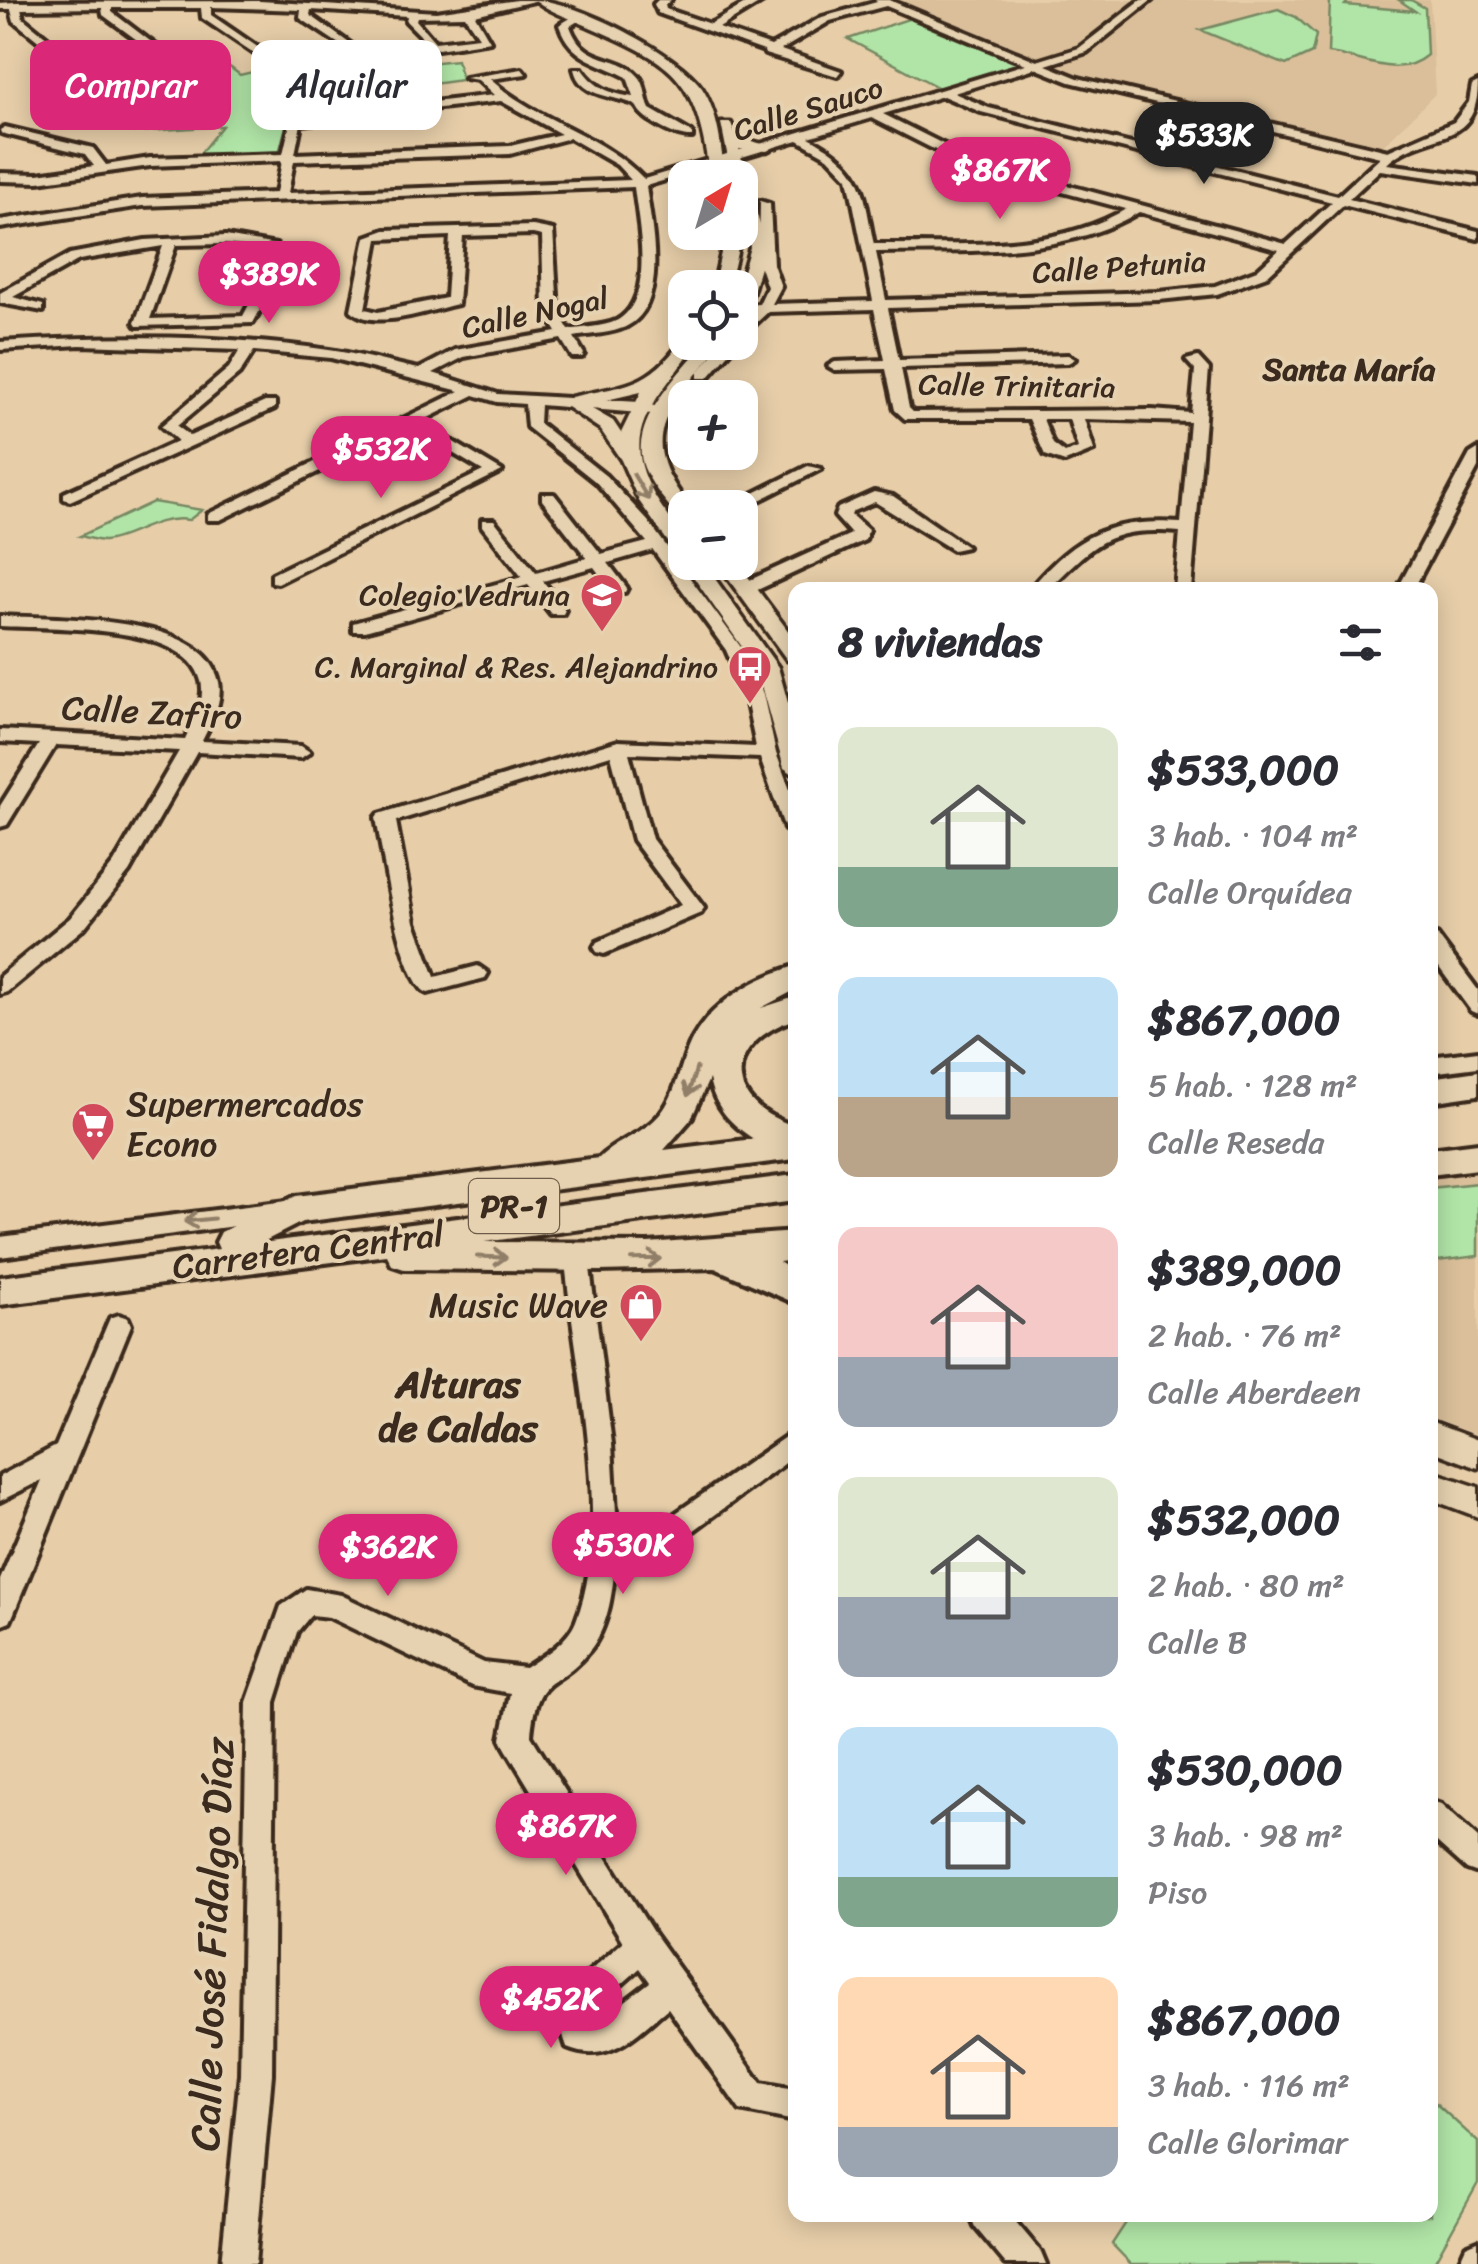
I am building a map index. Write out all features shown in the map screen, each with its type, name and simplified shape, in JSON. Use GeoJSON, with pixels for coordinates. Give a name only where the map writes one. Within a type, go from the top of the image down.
{"type":"FeatureCollection","features":[{"type":"Feature","properties":{"kind":"highway"},"geometry":{"type":"LineString","coordinates":[[591,1174],[634,1154],[663,1133],[685,1103],[708,1038],[744,1003],[788,981]]}},
{"type":"Feature","properties":{"kind":"highway"},"geometry":{"type":"LineString","coordinates":[[744,1003],[788,993]]}},
{"type":"Feature","properties":{"kind":"highway"},"geometry":{"type":"LineString","coordinates":[[788,1010],[765,1016],[742,1030],[726,1054],[722,1073],[732,1102],[743,1116],[788,1140]]}},
{"type":"Feature","properties":{"kind":"highway"},"geometry":{"type":"LineString","coordinates":[[1438,1089],[1478,1084]]}},
{"type":"Feature","properties":{"kind":"highway"},"geometry":{"type":"LineString","coordinates":[[1438,1106],[1478,1100]]}},
{"type":"Feature","properties":{"kind":"highway"},"geometry":{"type":"LineString","coordinates":[[232,1242],[296,1209],[591,1174],[788,1144]]}},
{"type":"Feature","properties":{"kind":"highway"},"geometry":{"type":"LineString","coordinates":[[1438,1161],[1478,1156]]}},
{"type":"Feature","properties":{"kind":"highway","name":"Carretera Central"},"geometry":{"type":"LineString","coordinates":[[0,1270],[788,1172]]}},
{"type":"Feature","properties":{"kind":"highway","name":"Carretera Central"},"geometry":{"type":"LineString","coordinates":[[0,1292],[788,1189]]}},
{"type":"Feature","properties":{"kind":"highway"},"geometry":{"type":"LineString","coordinates":[[289,1254],[576,1260],[715,1257],[788,1247]]}},
{"type":"Feature","properties":{"kind":"highway"},"geometry":{"type":"LineString","coordinates":[[715,1257],[765,1271],[788,1284]]}},
{"type":"Feature","properties":{"kind":"main road"},"geometry":{"type":"LineString","coordinates":[[541,0],[636,44],[683,74],[699,96],[715,160]]}},
{"type":"Feature","properties":{"kind":"main road"},"geometry":{"type":"LineString","coordinates":[[565,0],[674,51],[701,70]]}},
{"type":"Feature","properties":{"kind":"main road"},"geometry":{"type":"LineString","coordinates":[[721,108],[735,160]]}},
{"type":"Feature","properties":{"kind":"main road"},"geometry":{"type":"LineString","coordinates":[[729,140],[747,147],[767,148]]}},
{"type":"Feature","properties":{"kind":"main road"},"geometry":{"type":"LineString","coordinates":[[627,456],[638,410],[676,360]]}},
{"type":"Feature","properties":{"kind":"main road"},"geometry":{"type":"LineString","coordinates":[[669,490],[652,466],[650,448],[660,412],[700,360]]}},
{"type":"Feature","properties":{"kind":"main road"},"geometry":{"type":"LineString","coordinates":[[577,404],[626,393],[669,370]]}},
{"type":"Feature","properties":{"kind":"main road"},"geometry":{"type":"LineString","coordinates":[[577,404],[607,425],[627,456],[633,476],[668,527]]}},
{"type":"Feature","properties":{"kind":"main road"},"geometry":{"type":"LineString","coordinates":[[706,580],[767,667],[788,743]]}},
{"type":"Feature","properties":{"kind":"main road"},"geometry":{"type":"LineString","coordinates":[[741,580],[788,646]]}},
{"type":"Feature","properties":{"kind":"main road"},"geometry":{"type":"LineString","coordinates":[[1438,1439],[1478,1454]]}},
{"type":"Feature","properties":{"kind":"main road"},"geometry":{"type":"LineString","coordinates":[[1438,1488],[1478,1502]]}},
{"type":"Feature","properties":{"kind":"street"},"geometry":{"type":"LineString","coordinates":[[0,6],[206,4],[412,14],[468,13],[533,0]]}},
{"type":"Feature","properties":{"kind":"street"},"geometry":{"type":"LineString","coordinates":[[710,29],[760,0]]}},
{"type":"Feature","properties":{"kind":"street","name":"Calle Sauco"},"geometry":{"type":"LineString","coordinates":[[726,160],[1083,50],[1147,0]]}},
{"type":"Feature","properties":{"kind":"street"},"geometry":{"type":"LineString","coordinates":[[663,2],[662,11],[837,73]]}},
{"type":"Feature","properties":{"kind":"street"},"geometry":{"type":"LineString","coordinates":[[769,52],[826,19],[884,2],[1074,80],[1389,155]]}},
{"type":"Feature","properties":{"kind":"street"},"geometry":{"type":"LineString","coordinates":[[108,4],[107,14],[146,40]]}},
{"type":"Feature","properties":{"kind":"street"},"geometry":{"type":"LineString","coordinates":[[206,4],[206,16],[251,48]]}},
{"type":"Feature","properties":{"kind":"street"},"geometry":{"type":"LineString","coordinates":[[15,5],[18,20],[43,40]]}},
{"type":"Feature","properties":{"kind":"street"},"geometry":{"type":"LineString","coordinates":[[307,6],[304,16],[338,40]]}},
{"type":"Feature","properties":{"kind":"street"},"geometry":{"type":"LineString","coordinates":[[412,14],[411,21],[425,33],[431,45],[438,46],[486,39],[468,13]]}},
{"type":"Feature","properties":{"kind":"street"},"geometry":{"type":"LineString","coordinates":[[578,18],[564,25],[570,45],[585,56],[632,76],[646,111],[688,135]]}},
{"type":"Feature","properties":{"kind":"street"},"geometry":{"type":"LineString","coordinates":[[578,71],[596,91],[640,101]]}},
{"type":"Feature","properties":{"kind":"street"},"geometry":{"type":"LineString","coordinates":[[522,72],[476,78],[621,162],[640,184]]}},
{"type":"Feature","properties":{"kind":"street","name":"Calle Petunia"},"geometry":{"type":"LineString","coordinates":[[758,309],[1159,296],[1216,290],[1262,274],[1389,155],[1407,144],[1450,131],[1467,118],[1478,100],[1478,86]]}},
{"type":"Feature","properties":{"kind":"street"},"geometry":{"type":"LineString","coordinates":[[946,93],[985,110],[1478,235]]}},
{"type":"Feature","properties":{"kind":"street"},"geometry":{"type":"LineString","coordinates":[[442,104],[503,97]]}},
{"type":"Feature","properties":{"kind":"street"},"geometry":{"type":"LineString","coordinates":[[875,115],[973,164],[1290,249]]}},
{"type":"Feature","properties":{"kind":"street"},"geometry":{"type":"LineString","coordinates":[[7,130],[89,151],[102,168]]}},
{"type":"Feature","properties":{"kind":"street"},"geometry":{"type":"LineString","coordinates":[[281,197],[294,130]]}},
{"type":"Feature","properties":{"kind":"street"},"geometry":{"type":"LineString","coordinates":[[0,177],[38,178],[102,168],[289,157],[510,150],[571,134]]}},
{"type":"Feature","properties":{"kind":"street","name":"Calle Trinitaria"},"geometry":{"type":"LineString","coordinates":[[801,137],[832,154],[854,177],[902,410],[910,416],[1198,418]]}},
{"type":"Feature","properties":{"kind":"street"},"geometry":{"type":"LineString","coordinates":[[1378,166],[1478,180]]}},
{"type":"Feature","properties":{"kind":"street"},"geometry":{"type":"LineString","coordinates":[[0,224],[142,202],[640,184],[668,176]]}},
{"type":"Feature","properties":{"kind":"street","name":"Calle Nogal"},"geometry":{"type":"LineString","coordinates":[[421,374],[460,353],[619,325],[637,311],[650,266],[640,184]]}},
{"type":"Feature","properties":{"kind":"street"},"geometry":{"type":"LineString","coordinates":[[758,314],[774,286],[766,264],[764,204]]}},
{"type":"Feature","properties":{"kind":"street"},"geometry":{"type":"LineString","coordinates":[[871,248],[1073,238],[1118,222],[1137,208]]}},
{"type":"Feature","properties":{"kind":"street"},"geometry":{"type":"LineString","coordinates":[[457,232],[453,301],[366,316],[358,310],[370,239],[385,234],[457,232],[532,230],[548,233],[551,311],[577,354]]}},
{"type":"Feature","properties":{"kind":"street"},"geometry":{"type":"LineString","coordinates":[[1,298],[75,258],[170,244],[253,241],[270,245],[258,300],[248,320],[142,323],[170,244]]}},
{"type":"Feature","properties":{"kind":"street"},"geometry":{"type":"LineString","coordinates":[[1,298],[38,308]]}},
{"type":"Feature","properties":{"kind":"street"},"geometry":{"type":"LineString","coordinates":[[0,346],[80,341],[250,346],[331,354],[421,374],[469,392],[660,412]]}},
{"type":"Feature","properties":{"kind":"street"},"geometry":{"type":"LineString","coordinates":[[188,442],[168,426],[234,371],[250,346]]}},
{"type":"Feature","properties":{"kind":"street"},"geometry":{"type":"LineString","coordinates":[[834,366],[1068,359]]}},
{"type":"Feature","properties":{"kind":"street"},"geometry":{"type":"LineString","coordinates":[[703,375],[716,360]]}},
{"type":"Feature","properties":{"kind":"street"},"geometry":{"type":"LineString","coordinates":[[1184,582],[1202,369],[1193,360]]}},
{"type":"Feature","properties":{"kind":"street"},"geometry":{"type":"LineString","coordinates":[[214,517],[469,392]]}},
{"type":"Feature","properties":{"kind":"street"},"geometry":{"type":"LineString","coordinates":[[533,400],[532,424],[600,479],[657,544],[734,650],[754,694],[766,753],[788,811]]}},
{"type":"Feature","properties":{"kind":"street"},"geometry":{"type":"LineString","coordinates":[[70,496],[270,405]]}},
{"type":"Feature","properties":{"kind":"street"},"geometry":{"type":"LineString","coordinates":[[1035,416],[1044,445],[1065,458],[1086,450],[1075,415]]}},
{"type":"Feature","properties":{"kind":"street"},"geometry":{"type":"LineString","coordinates":[[278,578],[494,471],[412,422]]}},
{"type":"Feature","properties":{"kind":"street"},"geometry":{"type":"LineString","coordinates":[[1409,582],[1478,454]]}},
{"type":"Feature","properties":{"kind":"street"},"geometry":{"type":"LineString","coordinates":[[758,496],[813,470]]}},
{"type":"Feature","properties":{"kind":"street"},"geometry":{"type":"LineString","coordinates":[[1458,490],[1478,494]]}},
{"type":"Feature","properties":{"kind":"street"},"geometry":{"type":"LineString","coordinates":[[548,497],[619,588]]}},
{"type":"Feature","properties":{"kind":"street"},"geometry":{"type":"LineString","coordinates":[[748,588],[859,537],[860,530],[844,516],[846,508],[874,498],[887,499],[959,547]]}},
{"type":"Feature","properties":{"kind":"street"},"geometry":{"type":"LineString","coordinates":[[488,523],[556,610]]}},
{"type":"Feature","properties":{"kind":"street"},"geometry":{"type":"LineString","coordinates":[[1045,582],[1091,538],[1107,529],[1134,523],[1189,528]]}},
{"type":"Feature","properties":{"kind":"street"},"geometry":{"type":"LineString","coordinates":[[360,627],[657,544]]}},
{"type":"Feature","properties":{"kind":"street"},"geometry":{"type":"LineString","coordinates":[[0,621],[117,628],[166,637],[193,654],[210,680],[208,709],[190,748],[122,868],[77,923],[0,987]]}},
{"type":"Feature","properties":{"kind":"street","name":"Calle Zafiro"},"geometry":{"type":"LineString","coordinates":[[0,736],[301,752]]}},
{"type":"Feature","properties":{"kind":"street"},"geometry":{"type":"LineString","coordinates":[[0,821],[50,740]]}},
{"type":"Feature","properties":{"kind":"street"},"geometry":{"type":"LineString","coordinates":[[478,973],[428,986],[405,922],[386,818],[618,748],[766,753]]}},
{"type":"Feature","properties":{"kind":"street"},"geometry":{"type":"LineString","coordinates":[[604,947],[694,908],[643,840],[618,748]]}},
{"type":"Feature","properties":{"kind":"street"},"geometry":{"type":"LineString","coordinates":[[1438,951],[1478,1006]]}},
{"type":"Feature","properties":{"kind":"street"},"geometry":{"type":"LineString","coordinates":[[1438,1064],[1478,1059]]}},
{"type":"Feature","properties":{"kind":"street"},"geometry":{"type":"LineString","coordinates":[[0,1248],[296,1209]]}},
{"type":"Feature","properties":{"kind":"street"},"geometry":{"type":"LineString","coordinates":[[576,1260],[605,1544],[588,1627],[573,1648],[529,1682],[519,1708],[516,1739],[644,1945],[752,2098],[788,2103]]}},
{"type":"Feature","properties":{"kind":"street"},"geometry":{"type":"LineString","coordinates":[[0,1613],[119,1325]]}},
{"type":"Feature","properties":{"kind":"street"},"geometry":{"type":"LineString","coordinates":[[605,1544],[669,1532],[788,1447]]}},
{"type":"Feature","properties":{"kind":"street"},"geometry":{"type":"LineString","coordinates":[[0,1489],[68,1453]]}},
{"type":"Feature","properties":{"kind":"street","name":"Calle José Fidalgo Díaz"},"geometry":{"type":"LineString","coordinates":[[238,2264],[256,2074],[261,1702],[291,1615],[306,1602],[331,1604],[482,1676],[529,1682]]}},
{"type":"Feature","properties":{"kind":"street"},"geometry":{"type":"LineString","coordinates":[[1438,1823],[1478,1858]]}},
{"type":"Feature","properties":{"kind":"street"},"geometry":{"type":"LineString","coordinates":[[644,1945],[572,2008],[578,2036],[603,2039],[672,1986]]}},
{"type":"Feature","properties":{"kind":"street"},"geometry":{"type":"LineString","coordinates":[[993,2222],[1029,2264]]}},
{"type":"Feature","properties":{"kind":"shaded area"},"geometry":{"type":"Polygon","coordinates":[[[894,0],[1430,0],[1435,94],[1380,149],[1080,78],[894,0]]]}},
{"type":"Feature","properties":{"kind":"shaded area"},"geometry":{"type":"Polygon","coordinates":[[[1478,1167],[1478,1435],[1438,1421],[1438,1173],[1478,1167]]]}},
{"type":"Feature","properties":{"kind":"green space"},"geometry":{"type":"Polygon","coordinates":[[[1349,0],[1345,5],[1415,11],[1399,0],[1411,0],[1425,8],[1427,55],[1415,63],[1391,67],[1328,53],[1330,1],[1349,0]]]}},
{"type":"Feature","properties":{"kind":"green space"},"geometry":{"type":"Polygon","coordinates":[[[1278,9],[1296,17],[1316,35],[1312,53],[1286,65],[1200,30],[1278,9]]]}},
{"type":"Feature","properties":{"kind":"green space"},"geometry":{"type":"Polygon","coordinates":[[[911,18],[1023,65],[943,90],[848,39],[911,18]]]}},
{"type":"Feature","properties":{"kind":"green space"},"geometry":{"type":"Polygon","coordinates":[[[457,60],[462,80],[442,83],[442,61],[457,60]]]}},
{"type":"Feature","properties":{"kind":"green space"},"geometry":{"type":"Polygon","coordinates":[[[231,68],[240,75],[251,72],[251,130],[285,130],[279,153],[198,156],[219,130],[231,130],[231,68]]]}},
{"type":"Feature","properties":{"kind":"green space"},"geometry":{"type":"Polygon","coordinates":[[[153,502],[202,510],[189,520],[165,521],[114,539],[101,541],[80,536],[153,502]]]}},
{"type":"Feature","properties":{"kind":"green space"},"geometry":{"type":"Polygon","coordinates":[[[1478,1183],[1478,1256],[1438,1261],[1438,1187],[1478,1183]]]}},
{"type":"Feature","properties":{"kind":"green space"},"geometry":{"type":"Polygon","coordinates":[[[1438,2105],[1478,2142],[1478,2183],[1433,2264],[1131,2264],[1112,2244],[1126,2222],[1438,2222],[1438,2105]]]}},
{"type":"Feature","properties":{"kind":"place","name":"Colegio Vedruna"},"geometry":{"type":"Point","coordinates":[602,633]}},
{"type":"Feature","properties":{"kind":"place","name":"C. Marginal & Res. Alejandrino"},"geometry":{"type":"Point","coordinates":[750,705]}},
{"type":"Feature","properties":{"kind":"place","name":"Supermercados Econo"},"geometry":{"type":"Point","coordinates":[93,1162]}},
{"type":"Feature","properties":{"kind":"place","name":"Music Wave"},"geometry":{"type":"Point","coordinates":[641,1343]}},
{"type":"Feature","properties":{"kind":"district","name":"Santa María"},"geometry":{"type":"Point","coordinates":[1349,369]}},
{"type":"Feature","properties":{"kind":"district","name":"Alturas de Caldas"},"geometry":{"type":"Point","coordinates":[458,1406]}}]}
